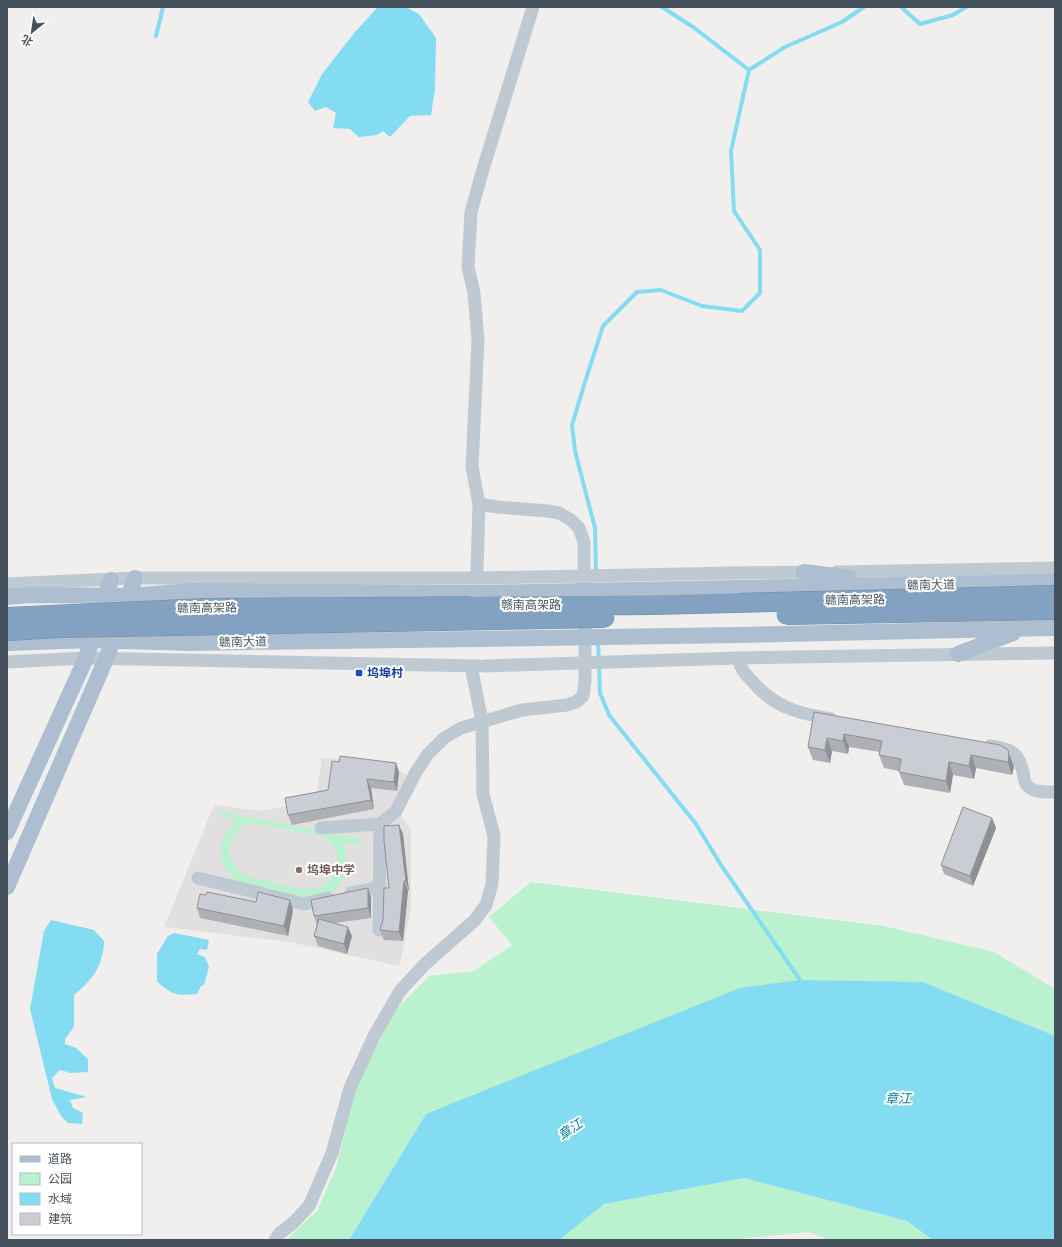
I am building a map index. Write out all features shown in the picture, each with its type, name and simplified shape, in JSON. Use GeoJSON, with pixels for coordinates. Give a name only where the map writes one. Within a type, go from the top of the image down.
{"type":"FeatureCollection","features":[{"type":"Feature","properties":{"kind":"highway","name":"赣南高架路"},"geometry":{"type":"LineString","coordinates":[[7,616],[208,608],[653,605],[1055,595]]}},
{"type":"Feature","properties":{"kind":"highway","name":"赣南高架路"},"geometry":{"type":"LineString","coordinates":[[7,631],[59,628],[1055,610]]}},
{"type":"Feature","properties":{"kind":"main road"},"geometry":{"type":"LineString","coordinates":[[804,572],[907,585]]}},
{"type":"Feature","properties":{"kind":"main road"},"geometry":{"type":"LineString","coordinates":[[7,887],[106,659],[135,578]]}},
{"type":"Feature","properties":{"kind":"main road"},"geometry":{"type":"LineString","coordinates":[[7,832],[86,658],[104,597],[111,580]]}},
{"type":"Feature","properties":{"kind":"main road","name":"赣南大道"},"geometry":{"type":"LineString","coordinates":[[477,585],[734,581],[907,585],[1055,582]]}},
{"type":"Feature","properties":{"kind":"main road"},"geometry":{"type":"LineString","coordinates":[[7,597],[29,595],[104,597],[191,591],[477,585]]}},
{"type":"Feature","properties":{"kind":"main road"},"geometry":{"type":"LineString","coordinates":[[190,643],[191,591]]}},
{"type":"Feature","properties":{"kind":"main road"},"geometry":{"type":"LineString","coordinates":[[29,595],[30,642]]}},
{"type":"Feature","properties":{"kind":"main road","name":"赣南大道"},"geometry":{"type":"LineString","coordinates":[[7,643],[92,640],[190,643],[479,639],[1023,628]]}},
{"type":"Feature","properties":{"kind":"main road"},"geometry":{"type":"LineString","coordinates":[[958,654],[1023,628],[1055,628]]}},
{"type":"Feature","properties":{"kind":"street"},"geometry":{"type":"LineString","coordinates":[[7,584],[135,578],[477,585],[479,504],[472,467],[478,340],[474,294],[468,267],[472,212],[483,169],[533,7]]}},
{"type":"Feature","properties":{"kind":"street"},"geometry":{"type":"LineString","coordinates":[[321,828],[380,824],[396,811],[416,772],[428,754],[444,738],[461,728],[522,710],[567,705],[576,702],[583,696],[585,681],[584,542],[580,528],[571,520],[559,513],[479,504]]}},
{"type":"Feature","properties":{"kind":"street"},"geometry":{"type":"LineString","coordinates":[[734,581],[804,572],[1055,568]]}},
{"type":"Feature","properties":{"kind":"street"},"geometry":{"type":"LineString","coordinates":[[7,662],[86,658],[485,666],[738,658],[1055,653]]}},
{"type":"Feature","properties":{"kind":"street"},"geometry":{"type":"LineString","coordinates":[[738,658],[741,669],[757,688],[776,703],[806,714],[845,721]]}},
{"type":"Feature","properties":{"kind":"street"},"geometry":{"type":"LineString","coordinates":[[275,1240],[280,1232],[292,1224],[309,1206],[332,1153],[350,1088],[374,1036],[400,991],[425,964],[474,921],[486,904],[492,884],[494,836],[483,794],[482,721],[471,666]]}},
{"type":"Feature","properties":{"kind":"street"},"geometry":{"type":"LineString","coordinates":[[980,745],[1007,750],[1014,754],[1020,759],[1025,784],[1032,789],[1041,792],[1055,792]]}},
{"type":"Feature","properties":{"kind":"street"},"geometry":{"type":"LineString","coordinates":[[379,930],[380,824]]}},
{"type":"Feature","properties":{"kind":"street"},"geometry":{"type":"LineString","coordinates":[[198,878],[304,904],[380,887]]}},
{"type":"Feature","properties":{"kind":"shaded area","name":"坞埠中学"},"geometry":{"type":"Polygon","coordinates":[[[322,758],[387,763],[407,775],[394,806],[411,830],[411,911],[399,966],[289,942],[164,927],[214,805],[259,811],[315,801],[322,758]]]}},
{"type":"Feature","properties":{"kind":"green space"},"geometry":{"type":"Polygon","coordinates":[[[221,812],[361,839],[360,845],[342,842],[346,853],[347,869],[341,883],[331,893],[310,900],[240,882],[232,875],[222,860],[221,852],[225,835],[230,827],[238,820],[221,817],[221,812]],[[251,823],[242,828],[232,840],[230,856],[233,863],[247,876],[299,888],[318,888],[330,880],[336,872],[338,862],[334,847],[323,836],[251,823]]]}},
{"type":"Feature","properties":{"kind":"green space"},"geometry":{"type":"Polygon","coordinates":[[[531,882],[883,926],[994,952],[1055,989],[1055,1036],[923,982],[426,1114],[349,1240],[286,1240],[317,1211],[336,1168],[354,1095],[364,1070],[395,1011],[429,976],[474,971],[512,945],[489,917],[531,882]]]}},
{"type":"Feature","properties":{"kind":"green space"},"geometry":{"type":"Polygon","coordinates":[[[744,1178],[907,1221],[933,1240],[829,1240],[809,1232],[730,1240],[559,1240],[604,1204],[744,1178]]]}},
{"type":"Feature","properties":{"kind":"water"},"geometry":{"type":"Polygon","coordinates":[[[378,7],[406,7],[419,14],[436,38],[435,89],[431,115],[410,116],[390,137],[383,131],[377,135],[359,137],[350,129],[333,128],[336,113],[326,107],[315,111],[308,102],[322,74],[355,32],[378,7]]]}},
{"type":"Feature","properties":{"kind":"water"},"geometry":{"type":"Polygon","coordinates":[[[51,920],[94,930],[104,941],[102,958],[96,972],[92,978],[74,995],[74,1027],[65,1039],[65,1044],[76,1048],[88,1059],[88,1072],[71,1073],[60,1070],[52,1078],[55,1088],[87,1097],[70,1100],[73,1108],[83,1113],[82,1124],[68,1123],[61,1116],[52,1099],[30,1009],[44,931],[51,920]]]}},
{"type":"Feature","properties":{"kind":"water"},"geometry":{"type":"Polygon","coordinates":[[[174,933],[209,940],[207,950],[200,949],[197,954],[205,957],[209,967],[204,985],[201,986],[197,994],[175,994],[157,981],[157,954],[168,936],[174,933]]]}},
{"type":"Feature","properties":{"kind":"water","name":"章江"},"geometry":{"type":"Polygon","coordinates":[[[800,980],[923,982],[1055,1036],[1055,1240],[933,1240],[907,1221],[744,1178],[604,1204],[559,1240],[349,1240],[426,1114],[740,988],[800,980]]]}},
{"type":"Feature","properties":{"kind":"building"},"geometry":{"type":"Polygon","coordinates":[[[814,712],[1000,745],[1008,750],[1008,762],[971,755],[969,766],[949,762],[946,781],[899,772],[901,759],[879,755],[882,741],[844,734],[843,741],[827,738],[825,750],[808,747],[814,712]]]}},
{"type":"Feature","properties":{"kind":"building"},"geometry":{"type":"Polygon","coordinates":[[[340,756],[396,763],[394,782],[367,779],[371,800],[288,815],[285,798],[328,790],[332,761],[339,762],[340,756]]]}},
{"type":"Feature","properties":{"kind":"building"},"geometry":{"type":"Polygon","coordinates":[[[963,807],[992,818],[970,876],[941,865],[963,807]]]}},
{"type":"Feature","properties":{"kind":"building"},"geometry":{"type":"Polygon","coordinates":[[[399,825],[406,881],[404,881],[399,932],[380,930],[383,920],[384,888],[389,888],[384,841],[384,826],[399,825]]]}},
{"type":"Feature","properties":{"kind":"building"},"geometry":{"type":"Polygon","coordinates":[[[368,888],[368,908],[314,916],[311,900],[368,888]]]}},
{"type":"Feature","properties":{"kind":"building"},"geometry":{"type":"Polygon","coordinates":[[[207,892],[256,902],[258,892],[290,900],[284,926],[197,908],[200,894],[206,895],[207,892]]]}},
{"type":"Feature","properties":{"kind":"building"},"geometry":{"type":"Polygon","coordinates":[[[319,919],[348,927],[344,944],[314,936],[319,919]]]}},
{"type":"Feature","properties":{"kind":"waterway"},"geometry":{"type":"LineString","coordinates":[[156,36],[163,7]]}},
{"type":"Feature","properties":{"kind":"waterway"},"geometry":{"type":"LineString","coordinates":[[662,7],[693,27],[749,70]]}},
{"type":"Feature","properties":{"kind":"waterway"},"geometry":{"type":"LineString","coordinates":[[596,573],[595,528],[575,451],[572,425],[603,326],[637,292],[661,290],[702,306],[742,311],[760,293],[760,250],[734,211],[731,151],[749,70],[785,47],[842,22],[864,7]]}},
{"type":"Feature","properties":{"kind":"waterway"},"geometry":{"type":"LineString","coordinates":[[901,7],[920,24],[953,15],[966,7]]}},
{"type":"Feature","properties":{"kind":"waterway"},"geometry":{"type":"LineString","coordinates":[[598,640],[600,693],[609,715],[696,824],[721,865],[800,980],[799,984]]}},
{"type":"Feature","properties":{"kind":"place","name":"坞埠村"},"geometry":{"type":"Point","coordinates":[359,673]}},
{"type":"Feature","properties":{"kind":"place","name":"坞埠中学"},"geometry":{"type":"Point","coordinates":[299,870]}}]}
